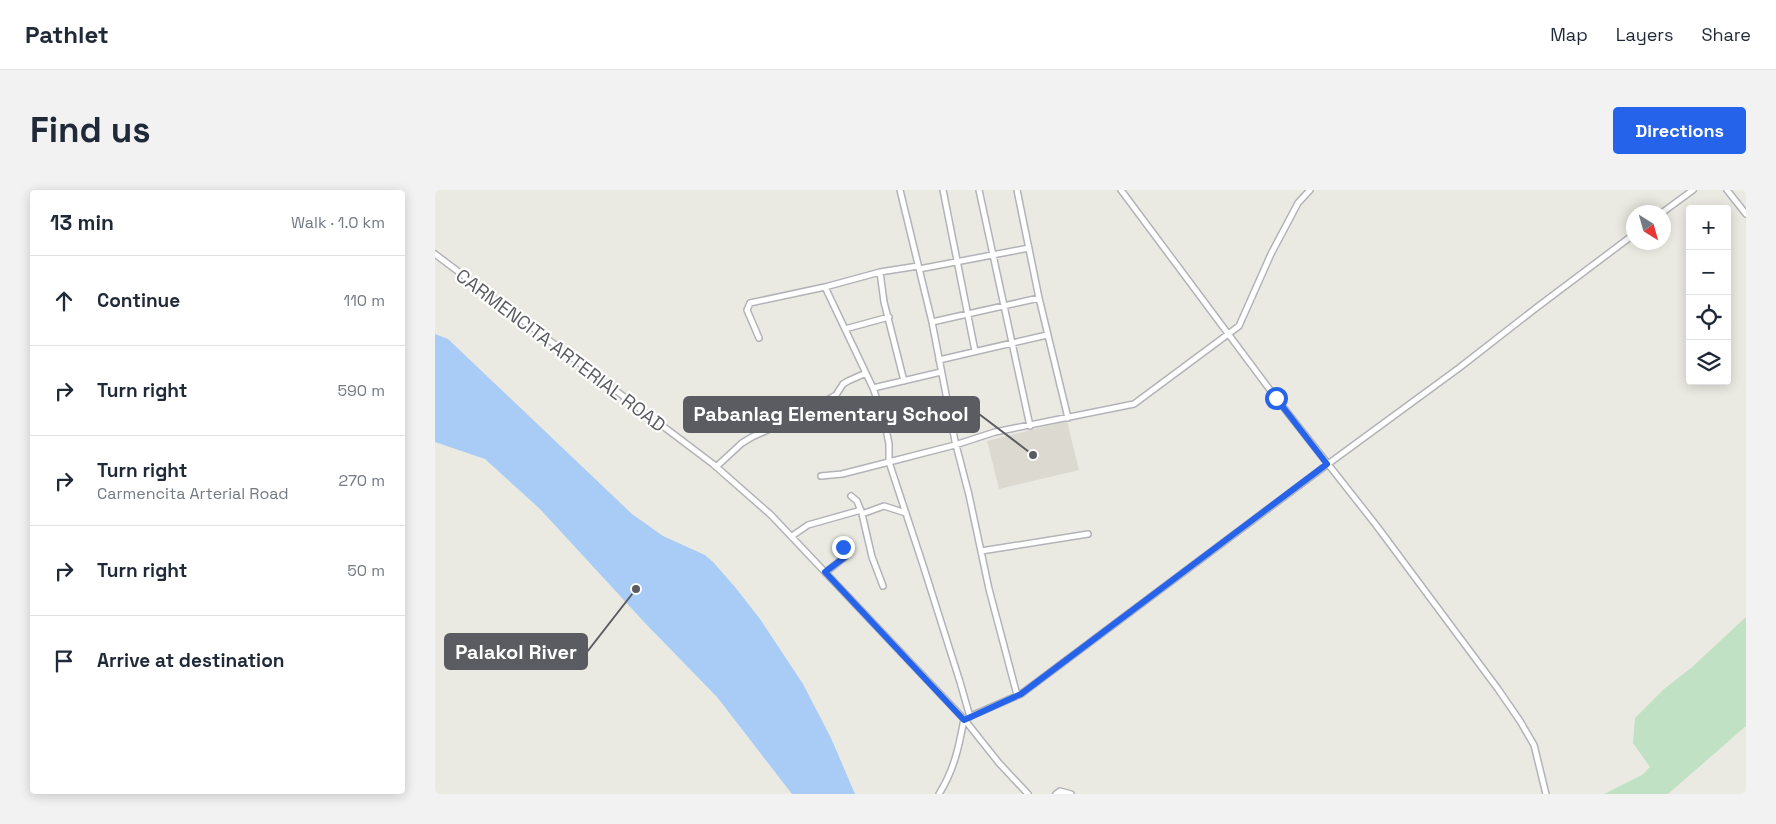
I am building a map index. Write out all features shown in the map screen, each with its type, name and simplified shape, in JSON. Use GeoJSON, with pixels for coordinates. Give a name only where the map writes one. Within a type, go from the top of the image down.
{"type":"FeatureCollection","features":[{"type":"Feature","properties":{"kind":"street"},"geometry":{"type":"LineString","coordinates":[[900,190],[932,322],[955,445],[969,495],[989,589],[1017,695]]}},
{"type":"Feature","properties":{"kind":"street"},"geometry":{"type":"LineString","coordinates":[[943,190],[975,351]]}},
{"type":"Feature","properties":{"kind":"street"},"geometry":{"type":"LineString","coordinates":[[979,190],[1030,426]]}},
{"type":"Feature","properties":{"kind":"street"},"geometry":{"type":"LineString","coordinates":[[1017,190],[1047,335],[1067,418]]}},
{"type":"Feature","properties":{"kind":"street"},"geometry":{"type":"LineString","coordinates":[[1121,190],[1276,398],[1431,598],[1521,721],[1534,745],[1546,794]]}},
{"type":"Feature","properties":{"kind":"street"},"geometry":{"type":"LineString","coordinates":[[821,476],[842,474],[955,445],[995,432],[1134,404],[1239,326],[1271,254],[1298,203],[1310,190]]}},
{"type":"Feature","properties":{"kind":"street"},"geometry":{"type":"LineString","coordinates":[[1671,206],[1693,190]]}},
{"type":"Feature","properties":{"kind":"street"},"geometry":{"type":"LineString","coordinates":[[1727,190],[1746,214]]}},
{"type":"Feature","properties":{"kind":"street"},"geometry":{"type":"LineString","coordinates":[[967,718],[1017,695],[1436,385],[1626,240]]}},
{"type":"Feature","properties":{"kind":"street"},"geometry":{"type":"LineString","coordinates":[[759,338],[747,310],[750,303],[825,287],[881,272],[919,268],[1029,248]]}},
{"type":"Feature","properties":{"kind":"street","name":"CARMENCITA ARTERIAL ROAD"},"geometry":{"type":"LineString","coordinates":[[435,254],[716,467],[771,515],[967,718],[999,763],[1028,794]]}},
{"type":"Feature","properties":{"kind":"street"},"geometry":{"type":"LineString","coordinates":[[881,272],[884,302],[904,381]]}},
{"type":"Feature","properties":{"kind":"street"},"geometry":{"type":"LineString","coordinates":[[825,287],[873,388],[885,419],[889,444],[889,462],[958,674],[967,718],[955,762],[939,794]]}},
{"type":"Feature","properties":{"kind":"street"},"geometry":{"type":"LineString","coordinates":[[932,322],[1039,298]]}},
{"type":"Feature","properties":{"kind":"street"},"geometry":{"type":"LineString","coordinates":[[845,329],[889,316]]}},
{"type":"Feature","properties":{"kind":"street"},"geometry":{"type":"LineString","coordinates":[[939,360],[1047,335]]}},
{"type":"Feature","properties":{"kind":"street"},"geometry":{"type":"LineString","coordinates":[[873,388],[941,372]]}},
{"type":"Feature","properties":{"kind":"street"},"geometry":{"type":"LineString","coordinates":[[716,467],[742,443],[803,414],[836,394],[848,380],[866,373]]}},
{"type":"Feature","properties":{"kind":"street"},"geometry":{"type":"LineString","coordinates":[[851,496],[857,501],[862,512],[873,557],[883,586]]}},
{"type":"Feature","properties":{"kind":"street"},"geometry":{"type":"LineString","coordinates":[[792,536],[809,526],[884,506],[906,513]]}},
{"type":"Feature","properties":{"kind":"street"},"geometry":{"type":"LineString","coordinates":[[981,551],[1088,534]]}},
{"type":"Feature","properties":{"kind":"street"},"geometry":{"type":"LineString","coordinates":[[825,572],[845,557],[843,547]]}},
{"type":"Feature","properties":{"kind":"street"},"geometry":{"type":"LineString","coordinates":[[1056,794],[1060,791],[1071,794]]}},
{"type":"Feature","properties":{"kind":"shaded area"},"geometry":{"type":"Polygon","coordinates":[[[1067,421],[1079,470],[999,489],[987,441],[1067,421]]]}},
{"type":"Feature","properties":{"kind":"green space"},"geometry":{"type":"Polygon","coordinates":[[[1746,617],[1746,726],[1668,794],[1604,794],[1642,775],[1650,767],[1633,743],[1635,718],[1664,689],[1691,668],[1746,617]]]}},
{"type":"Feature","properties":{"kind":"water"},"geometry":{"type":"Polygon","coordinates":[[[435,334],[448,339],[632,514],[663,536],[705,555],[713,562],[760,619],[803,684],[831,738],[855,794],[792,794],[717,697],[645,623],[540,509],[485,459],[435,442],[435,334]]]}},
{"type":"Feature","properties":{"kind":"place","name":"Pabanlag Elementary School"},"geometry":{"type":"Point","coordinates":[1033,455]}},
{"type":"Feature","properties":{"kind":"place","name":"Palakol River"},"geometry":{"type":"Point","coordinates":[636,589]}},
{"type":"Feature","properties":{"kind":"route"},"geometry":{"type":"LineString","coordinates":[[843,547],[845,557],[825,572],[964,720],[1021,694],[1327,464],[1276,398]]}}]}
